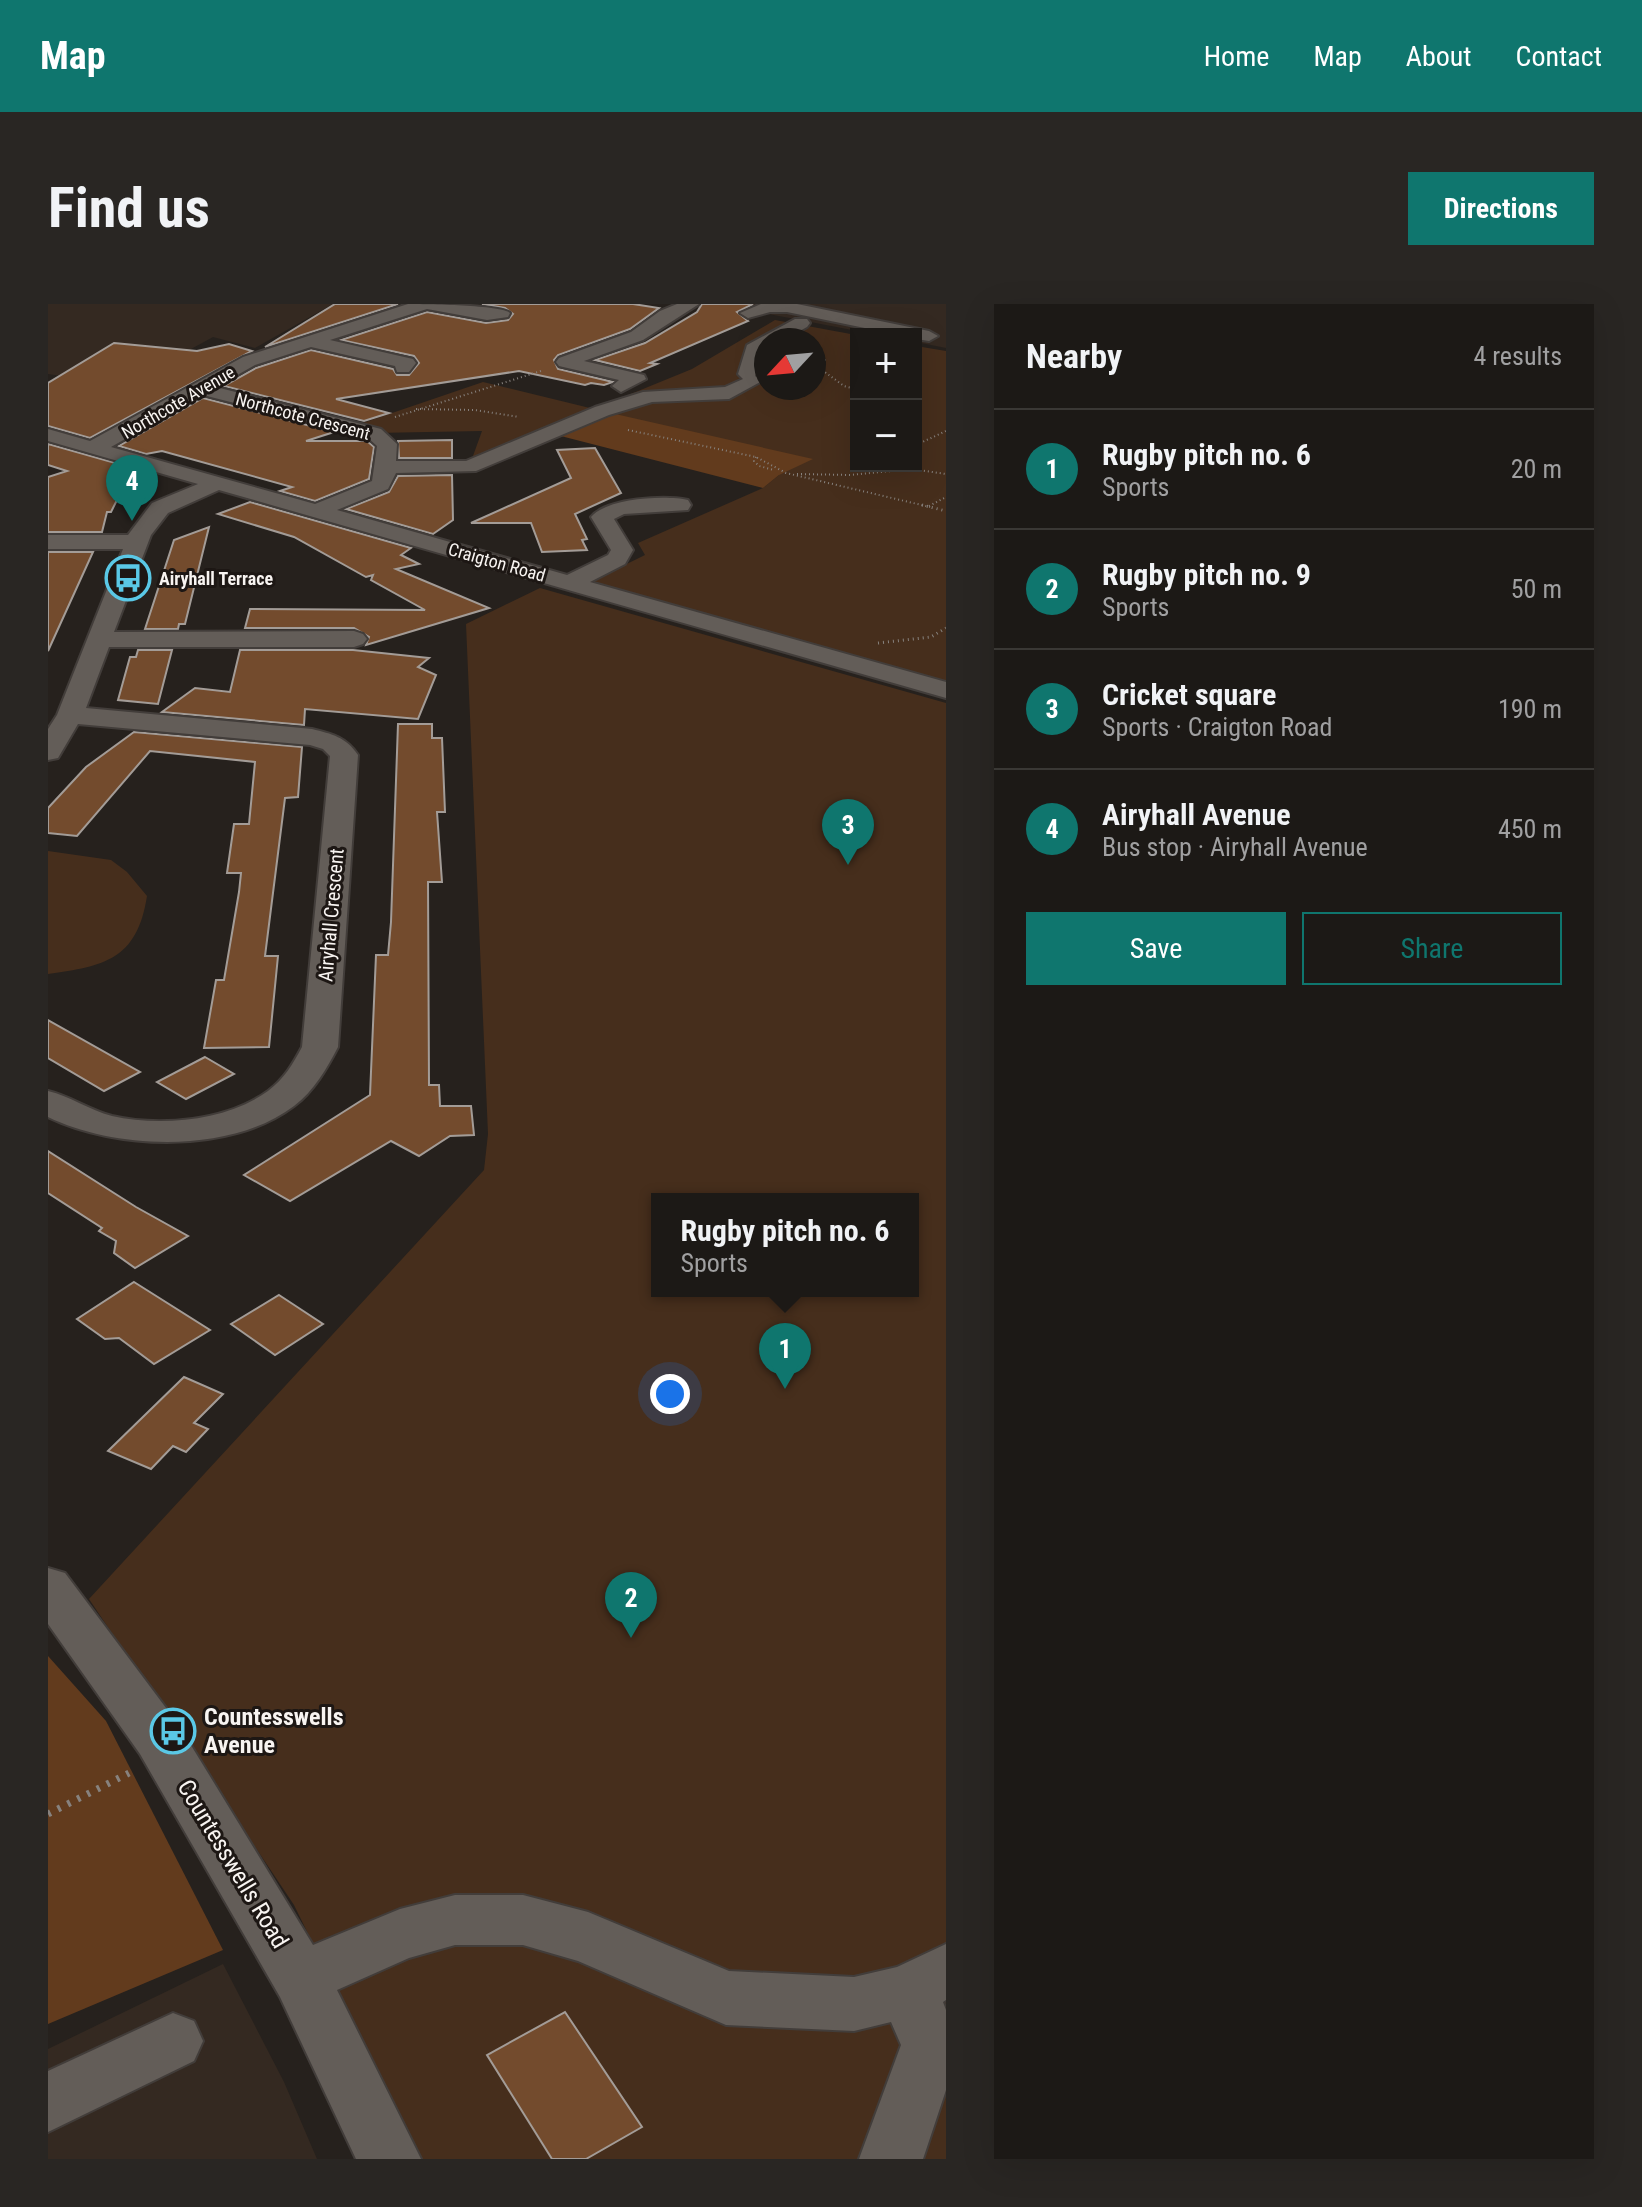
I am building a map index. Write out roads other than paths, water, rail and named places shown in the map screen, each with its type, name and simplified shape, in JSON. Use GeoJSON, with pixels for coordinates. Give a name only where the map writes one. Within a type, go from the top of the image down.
{"type":"FeatureCollection","features":[{"type":"Feature","properties":{"kind":"street","name":"Northcote Avenue"},"geometry":{"type":"LineString","coordinates":[[91,447],[110,440],[249,361],[426,304],[490,316]]}},
{"type":"Feature","properties":{"kind":"street"},"geometry":{"type":"LineString","coordinates":[[593,362],[666,315],[691,304]]}},
{"type":"Feature","properties":{"kind":"street"},"geometry":{"type":"LineString","coordinates":[[724,309],[787,307],[923,340],[946,351]]}},
{"type":"Feature","properties":{"kind":"street"},"geometry":{"type":"LineString","coordinates":[[724,309],[850,332]]}},
{"type":"Feature","properties":{"kind":"street"},"geometry":{"type":"LineString","coordinates":[[384,467],[469,467],[650,396],[729,393],[750,378],[753,349],[801,323]]}},
{"type":"Feature","properties":{"kind":"street"},"geometry":{"type":"LineString","coordinates":[[310,341],[410,364]]}},
{"type":"Feature","properties":{"kind":"street"},"geometry":{"type":"LineString","coordinates":[[565,362],[593,362],[637,379],[621,386]]}},
{"type":"Feature","properties":{"kind":"street","name":"Northcote Crescent"},"geometry":{"type":"LineString","coordinates":[[201,389],[374,433],[387,444],[381,485],[316,511]]}},
{"type":"Feature","properties":{"kind":"street","name":"Craigton Road"},"geometry":{"type":"LineString","coordinates":[[48,435],[946,690]]}},
{"type":"Feature","properties":{"kind":"street"},"geometry":{"type":"LineString","coordinates":[[48,752],[70,715],[136,542],[160,508],[218,483]]}},
{"type":"Feature","properties":{"kind":"street"},"geometry":{"type":"LineString","coordinates":[[571,582],[617,559],[622,550],[602,517],[619,508],[680,505]]}},
{"type":"Feature","properties":{"kind":"street"},"geometry":{"type":"LineString","coordinates":[[48,542],[136,542]]}},
{"type":"Feature","properties":{"kind":"street"},"geometry":{"type":"LineString","coordinates":[[100,640],[354,639]]}},
{"type":"Feature","properties":{"kind":"street","name":"Airyhall Crescent"},"geometry":{"type":"LineString","coordinates":[[48,1102],[68,1113],[117,1128],[174,1130],[230,1122],[277,1102],[305,1076],[320,1047],[344,755],[333,743],[312,737],[70,715]]}},
{"type":"Feature","properties":{"kind":"street","name":"Countesswells Road"},"geometry":{"type":"LineString","coordinates":[[48,1586],[159,1739],[301,1978],[389,2159]]}},
{"type":"Feature","properties":{"kind":"street"},"geometry":{"type":"LineString","coordinates":[[301,1978],[400,1935],[455,1920],[523,1920],[588,1938],[726,1998],[854,2004],[927,1980],[938,2048],[891,2159]]}},
{"type":"Feature","properties":{"kind":"street"},"geometry":{"type":"LineString","coordinates":[[48,2102],[173,2041]]}},
{"type":"Feature","properties":{"kind":"place","name":"Airyhall Avenue"},"geometry":{"type":"Point","coordinates":[132,521]}},
{"type":"Feature","properties":{"kind":"place","name":"Airyhall Terrace"},"geometry":{"type":"Point","coordinates":[128,578]}},
{"type":"Feature","properties":{"kind":"place","name":"Cricket square"},"geometry":{"type":"Point","coordinates":[848,865]}},
{"type":"Feature","properties":{"kind":"place","name":"Rugby pitch no. 6"},"geometry":{"type":"Point","coordinates":[785,1389]}},
{"type":"Feature","properties":{"kind":"place","name":"Rugby pitch no. 9"},"geometry":{"type":"Point","coordinates":[631,1638]}},
{"type":"Feature","properties":{"kind":"place","name":"Countesswells Avenue"},"geometry":{"type":"Point","coordinates":[173,1731]}}]}
